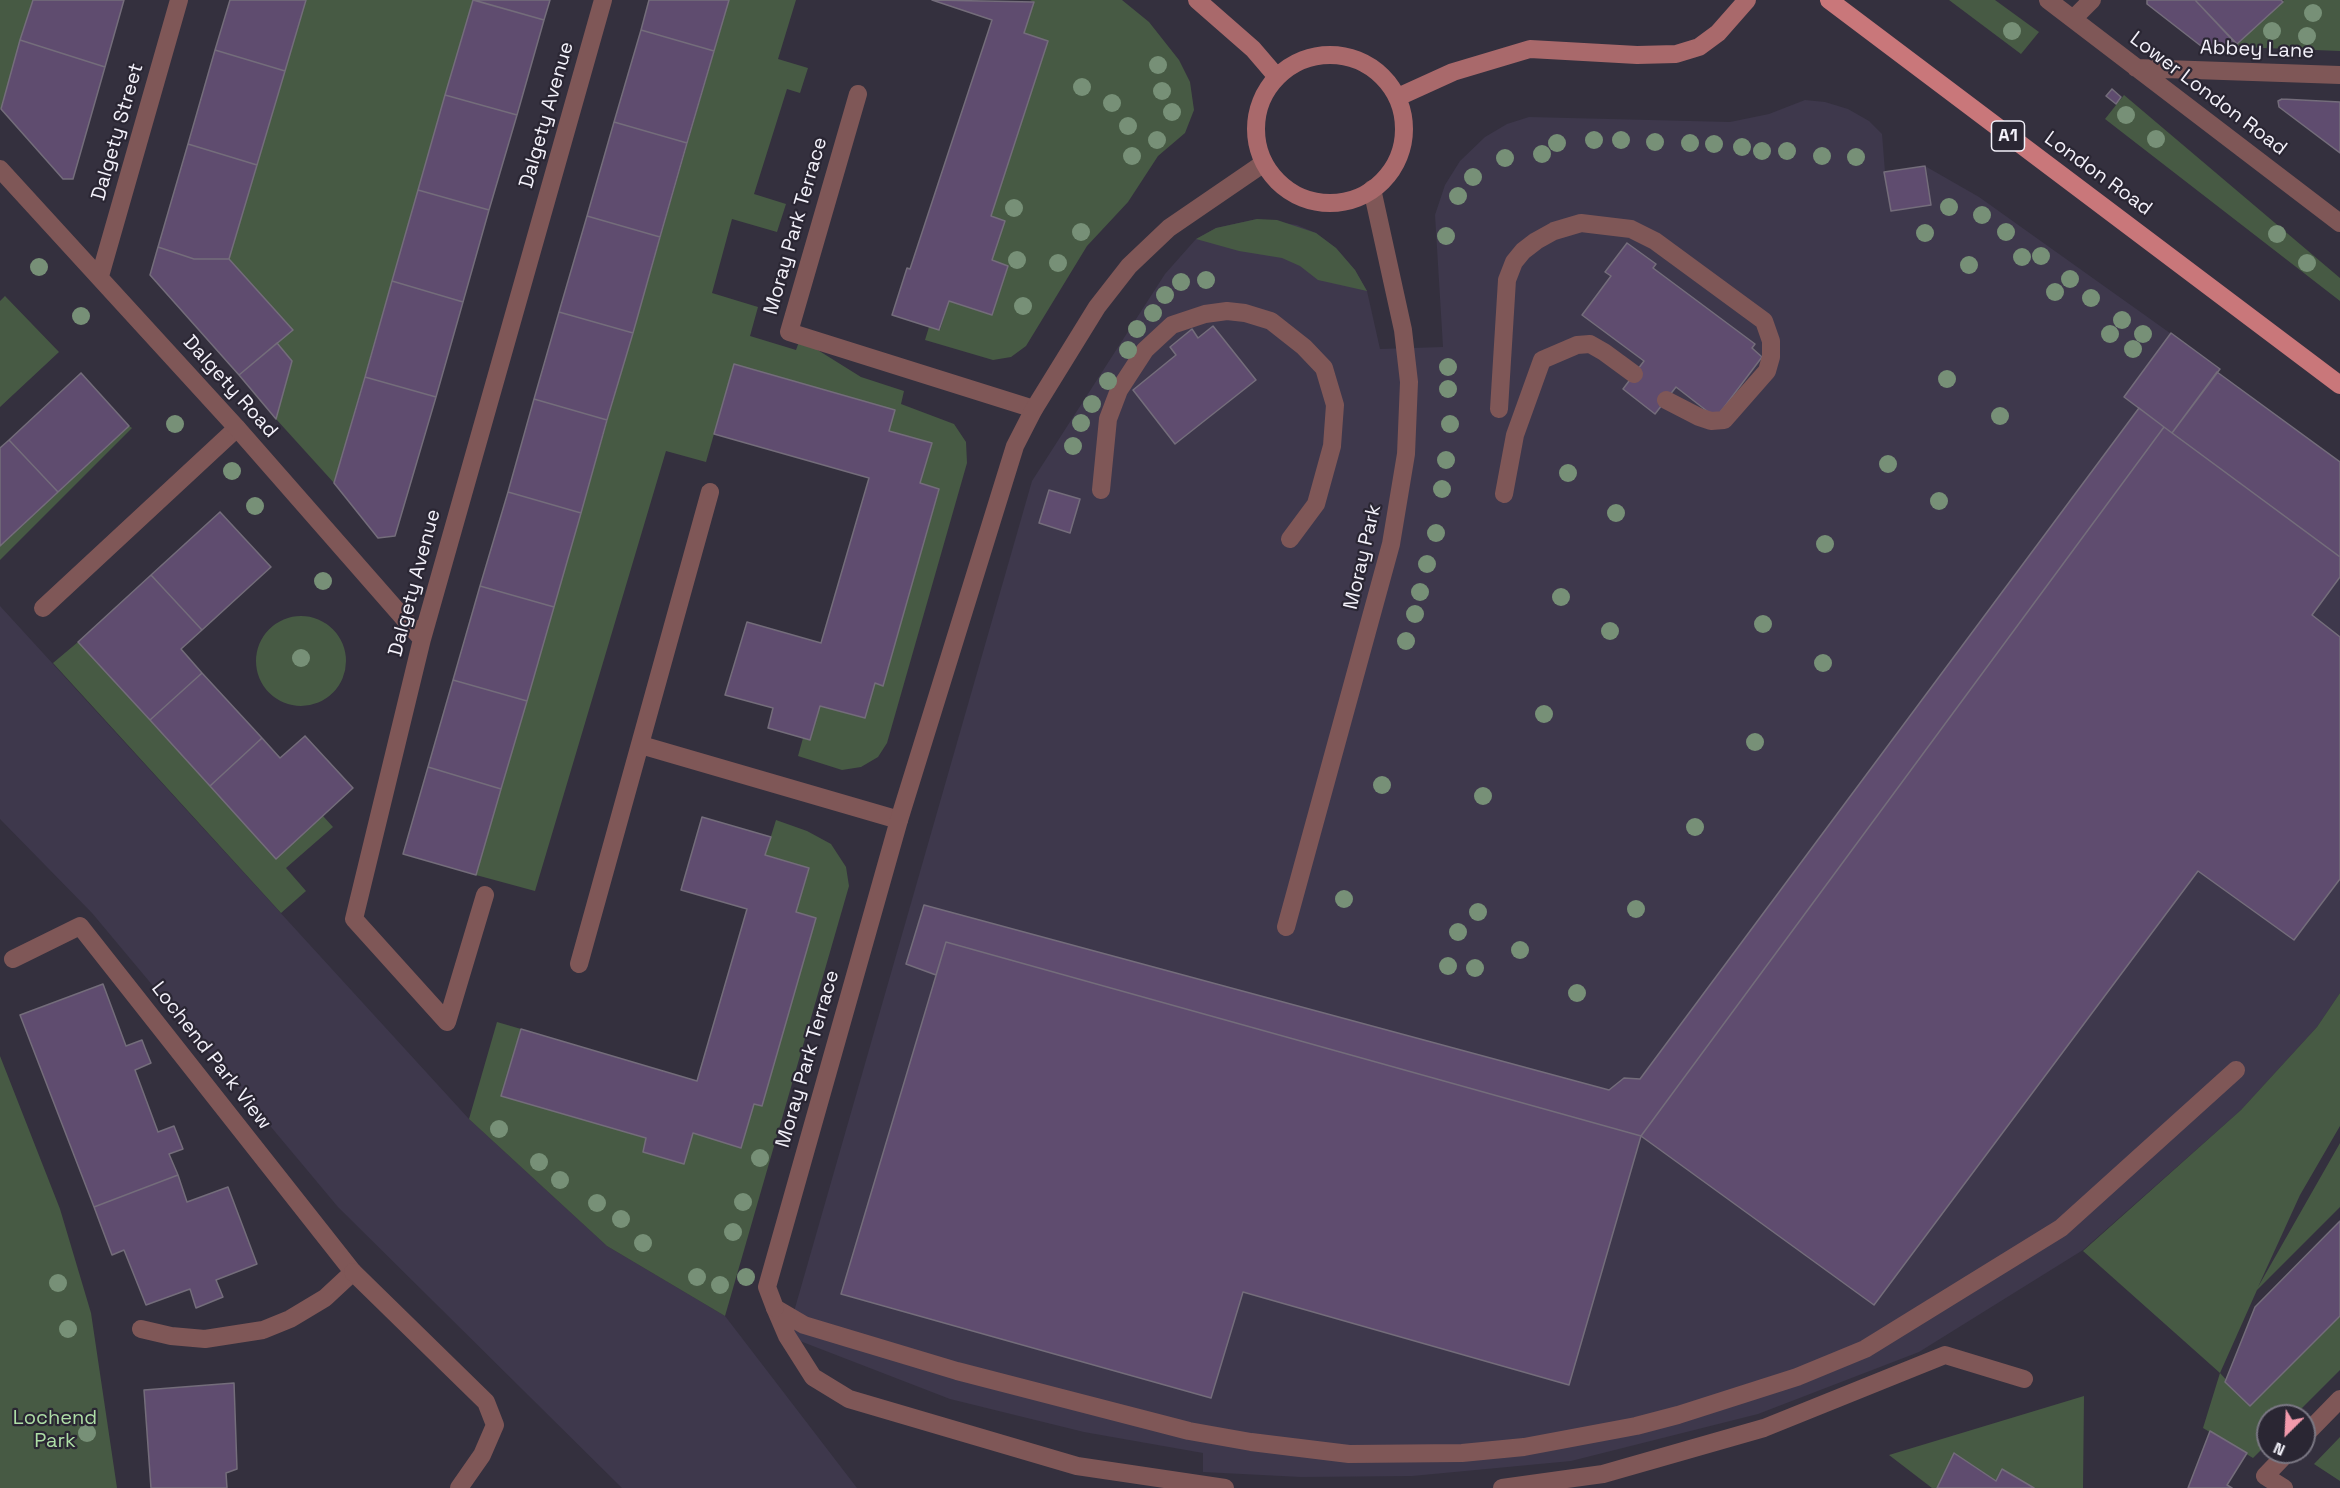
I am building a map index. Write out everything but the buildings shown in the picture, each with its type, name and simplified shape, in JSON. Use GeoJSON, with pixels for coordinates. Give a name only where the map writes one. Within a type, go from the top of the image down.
{"type":"FeatureCollection","features":[{"type":"Feature","properties":{"kind":"main road","name":"London Road"},"geometry":{"type":"LineString","coordinates":[[1829,0],[2340,385]]}},
{"type":"Feature","properties":{"kind":"street","name":"Dalgety Street"},"geometry":{"type":"LineString","coordinates":[[100,276],[179,0]]}},
{"type":"Feature","properties":{"kind":"street","name":"Dalgety Avenue"},"geometry":{"type":"LineString","coordinates":[[485,895],[447,1022],[354,920],[422,639],[603,0]]}},
{"type":"Feature","properties":{"kind":"street"},"geometry":{"type":"LineString","coordinates":[[1197,0],[1253,49],[1277,77]]}},
{"type":"Feature","properties":{"kind":"street"},"geometry":{"type":"LineString","coordinates":[[1398,97],[1462,69],[1530,49],[1638,55],[1676,54],[1699,47],[1718,33],[1747,0]]}},
{"type":"Feature","properties":{"kind":"street","name":"Lower London Road"},"geometry":{"type":"LineString","coordinates":[[2048,0],[2340,223]]}},
{"type":"Feature","properties":{"kind":"street"},"geometry":{"type":"LineString","coordinates":[[2073,19],[2092,0]]}},
{"type":"Feature","properties":{"kind":"street"},"geometry":{"type":"LineString","coordinates":[[1329,54],[1356,59],[1381,74],[1398,97],[1404,117],[1404,136],[1400,155],[1390,172],[1372,189],[1349,200],[1324,203],[1300,196],[1280,183],[1264,163],[1257,141],[1257,117],[1264,95],[1277,77],[1300,60],[1329,54]]}},
{"type":"Feature","properties":{"kind":"street","name":"Abbey Lane"},"geometry":{"type":"LineString","coordinates":[[2136,68],[2340,75]]}},
{"type":"Feature","properties":{"kind":"street","name":"Moray Park Terrace"},"geometry":{"type":"LineString","coordinates":[[858,94],[789,332],[1034,409]]}},
{"type":"Feature","properties":{"kind":"street","name":"Moray Park Terrace"},"geometry":{"type":"LineString","coordinates":[[1225,1488],[1077,1466],[849,1399],[813,1377],[786,1336],[766,1287],[899,820],[1014,446],[1097,307],[1129,266],[1169,228],[1264,163]]}},
{"type":"Feature","properties":{"kind":"street","name":"Dalgety Road"},"geometry":{"type":"LineString","coordinates":[[0,169],[237,428],[422,639]]}},
{"type":"Feature","properties":{"kind":"street","name":"Moray Park"},"geometry":{"type":"LineString","coordinates":[[1286,927],[1373,614],[1398,510],[1406,454],[1409,382],[1403,330],[1372,189]]}},
{"type":"Feature","properties":{"kind":"street"},"geometry":{"type":"LineString","coordinates":[[1499,408],[1507,280],[1514,262],[1523,251],[1554,231],[1581,223],[1630,229],[1655,241],[1764,321],[1771,341],[1771,357],[1767,371],[1724,420],[1711,421],[1699,417],[1666,400]]}},
{"type":"Feature","properties":{"kind":"street"},"geometry":{"type":"LineString","coordinates":[[1101,490],[1108,419],[1119,390],[1145,350],[1172,324],[1206,314],[1227,311],[1245,313],[1271,321],[1304,347],[1324,368],[1335,405],[1332,446],[1316,504],[1290,539]]}},
{"type":"Feature","properties":{"kind":"street"},"geometry":{"type":"LineString","coordinates":[[1503,494],[1515,435],[1542,360],[1577,345],[1590,344],[1605,352],[1634,374]]}},
{"type":"Feature","properties":{"kind":"street"},"geometry":{"type":"LineString","coordinates":[[43,608],[237,428]]}},
{"type":"Feature","properties":{"kind":"street"},"geometry":{"type":"LineString","coordinates":[[579,964],[710,492]]}},
{"type":"Feature","properties":{"kind":"street"},"geometry":{"type":"LineString","coordinates":[[641,745],[899,820]]}},
{"type":"Feature","properties":{"kind":"street","name":"Lochend Park View"},"geometry":{"type":"LineString","coordinates":[[13,959],[80,926],[353,1272],[486,1402],[495,1425],[482,1455],[459,1488]]}},
{"type":"Feature","properties":{"kind":"street"},"geometry":{"type":"LineString","coordinates":[[775,1308],[804,1325],[957,1371],[1189,1431],[1303,1450],[1348,1454],[1461,1453],[1524,1447],[1636,1426],[1677,1415],[1797,1377],[1865,1349],[2061,1228],[2236,1070]]}},
{"type":"Feature","properties":{"kind":"street"},"geometry":{"type":"LineString","coordinates":[[141,1329],[171,1336],[205,1339],[262,1330],[290,1319],[325,1298],[353,1272]]}},
{"type":"Feature","properties":{"kind":"street"},"geometry":{"type":"LineString","coordinates":[[1502,1488],[1603,1474],[1764,1428],[1945,1355],[2024,1379]]}},
{"type":"Feature","properties":{"kind":"street"},"geometry":{"type":"LineString","coordinates":[[2316,1424],[2340,1399]]}},
{"type":"Feature","properties":{"kind":"street"},"geometry":{"type":"LineString","coordinates":[[2276,1464],[2265,1476],[2284,1488]]}},
{"type":"Feature","properties":{"kind":"shaded area"},"geometry":{"type":"Polygon","coordinates":[[[1805,100],[1825,102],[1848,109],[1869,121],[1882,134],[1885,172],[1925,166],[1979,197],[2220,369],[2218,372],[2340,462],[2340,993],[2317,1027],[2241,1110],[2083,1250],[1919,1352],[1758,1414],[1571,1461],[1412,1476],[1301,1477],[1203,1472],[1203,1453],[1084,1432],[950,1399],[787,1336],[1032,481],[1165,274],[1196,239],[1216,228],[1257,219],[1297,225],[1316,233],[1336,248],[1355,270],[1367,291],[1380,349],[1443,347],[1435,215],[1445,185],[1460,161],[1485,137],[1507,124],[1529,117],[1730,122],[1769,114],[1805,100]]]}},
{"type":"Feature","properties":{"kind":"shaded area"},"geometry":{"type":"Polygon","coordinates":[[[0,606],[469,1119],[607,1246],[725,1316],[857,1488],[622,1488],[338,1207],[92,913],[0,819],[0,606]]]}},
{"type":"Feature","properties":{"kind":"green space"},"geometry":{"type":"Polygon","coordinates":[[[0,0],[33,0],[1,109],[0,108],[0,0]]]}},
{"type":"Feature","properties":{"kind":"green space"},"geometry":{"type":"Polygon","coordinates":[[[306,0],[473,0],[334,483],[276,419],[292,361],[277,343],[292,330],[229,259],[306,0]]]}},
{"type":"Feature","properties":{"kind":"green space"},"geometry":{"type":"Polygon","coordinates":[[[729,0],[796,0],[778,59],[808,68],[800,93],[787,89],[754,194],[786,204],[777,232],[732,219],[712,293],[758,307],[750,336],[796,350],[800,339],[861,377],[904,391],[901,404],[954,424],[966,442],[967,463],[887,743],[878,757],[861,767],[842,770],[798,756],[803,738],[810,740],[820,706],[865,718],[875,683],[883,685],[939,490],[920,483],[931,443],[889,431],[894,410],[734,364],[706,462],[666,451],[535,891],[476,875],[729,0]]]}},
{"type":"Feature","properties":{"kind":"green space"},"geometry":{"type":"Polygon","coordinates":[[[1030,0],[1122,0],[1149,22],[1179,60],[1190,82],[1194,110],[1185,133],[1158,156],[1128,202],[1087,246],[1026,346],[1011,357],[993,360],[925,340],[929,327],[940,330],[949,301],[992,315],[1008,266],[992,260],[1004,221],[991,216],[1048,41],[1024,33],[1034,2],[1030,0]]]}},
{"type":"Feature","properties":{"kind":"green space"},"geometry":{"type":"Polygon","coordinates":[[[1949,0],[1995,0],[2039,32],[2021,54],[1949,0]]]}},
{"type":"Feature","properties":{"kind":"green space"},"geometry":{"type":"Polygon","coordinates":[[[2284,0],[2340,0],[2340,51],[2239,47],[2237,44],[2284,0]]]}},
{"type":"Feature","properties":{"kind":"green space"},"geometry":{"type":"Polygon","coordinates":[[[2124,95],[2340,278],[2340,301],[2105,119],[2124,95]]]}},
{"type":"Feature","properties":{"kind":"green space"},"geometry":{"type":"Polygon","coordinates":[[[1257,219],[1277,220],[1316,233],[1336,248],[1355,270],[1367,291],[1318,280],[1300,266],[1282,258],[1239,251],[1196,239],[1216,228],[1257,219]]]}},
{"type":"Feature","properties":{"kind":"green space"},"geometry":{"type":"Polygon","coordinates":[[[5,296],[59,352],[0,407],[0,301],[5,296]]]}},
{"type":"Feature","properties":{"kind":"green space"},"geometry":{"type":"Polygon","coordinates":[[[129,426],[132,428],[0,560],[0,546],[129,426]]]}},
{"type":"Feature","properties":{"kind":"green space"},"geometry":{"type":"Polygon","coordinates":[[[292,616],[310,616],[326,623],[339,636],[346,652],[346,670],[339,686],[326,699],[310,706],[292,706],[276,699],[263,686],[256,670],[256,652],[263,636],[276,623],[292,616]]]}},
{"type":"Feature","properties":{"kind":"green space"},"geometry":{"type":"Polygon","coordinates":[[[78,642],[276,858],[323,816],[333,827],[286,868],[306,891],[281,913],[53,663],[78,642]]]}},
{"type":"Feature","properties":{"kind":"green space"},"geometry":{"type":"Polygon","coordinates":[[[776,820],[807,831],[831,844],[846,867],[849,886],[725,1316],[607,1246],[469,1119],[497,1022],[521,1029],[502,1096],[646,1138],[643,1152],[684,1164],[693,1133],[741,1147],[754,1104],[762,1105],[816,918],[796,912],[809,868],[765,855],[776,820]]]}},
{"type":"Feature","properties":{"kind":"green space"},"geometry":{"type":"Polygon","coordinates":[[[2340,993],[2340,1126],[2300,1195],[2258,1287],[2340,1143],[2340,1207],[2257,1290],[2220,1373],[2083,1251],[2241,1110],[2317,1027],[2340,993]]]}},
{"type":"Feature","properties":{"kind":"green space","name":"Lochend Park"},"geometry":{"type":"Polygon","coordinates":[[[0,1056],[60,1209],[91,1313],[117,1488],[0,1488],[0,1056]]]}},
{"type":"Feature","properties":{"kind":"green space"},"geometry":{"type":"Polygon","coordinates":[[[2340,1316],[2340,1370],[2306,1404],[2256,1404],[2256,1455],[2253,1458],[2203,1428],[2220,1373],[2250,1406],[2340,1316]]]}},
{"type":"Feature","properties":{"kind":"green space"},"geometry":{"type":"Polygon","coordinates":[[[2084,1396],[2083,1488],[2034,1488],[2002,1469],[1996,1481],[1954,1453],[1937,1488],[1932,1488],[1889,1455],[2084,1396]]]}},
{"type":"Feature","properties":{"kind":"green space"},"geometry":{"type":"Polygon","coordinates":[[[2340,1437],[2340,1481],[2314,1464],[2340,1437]]]}}]}
